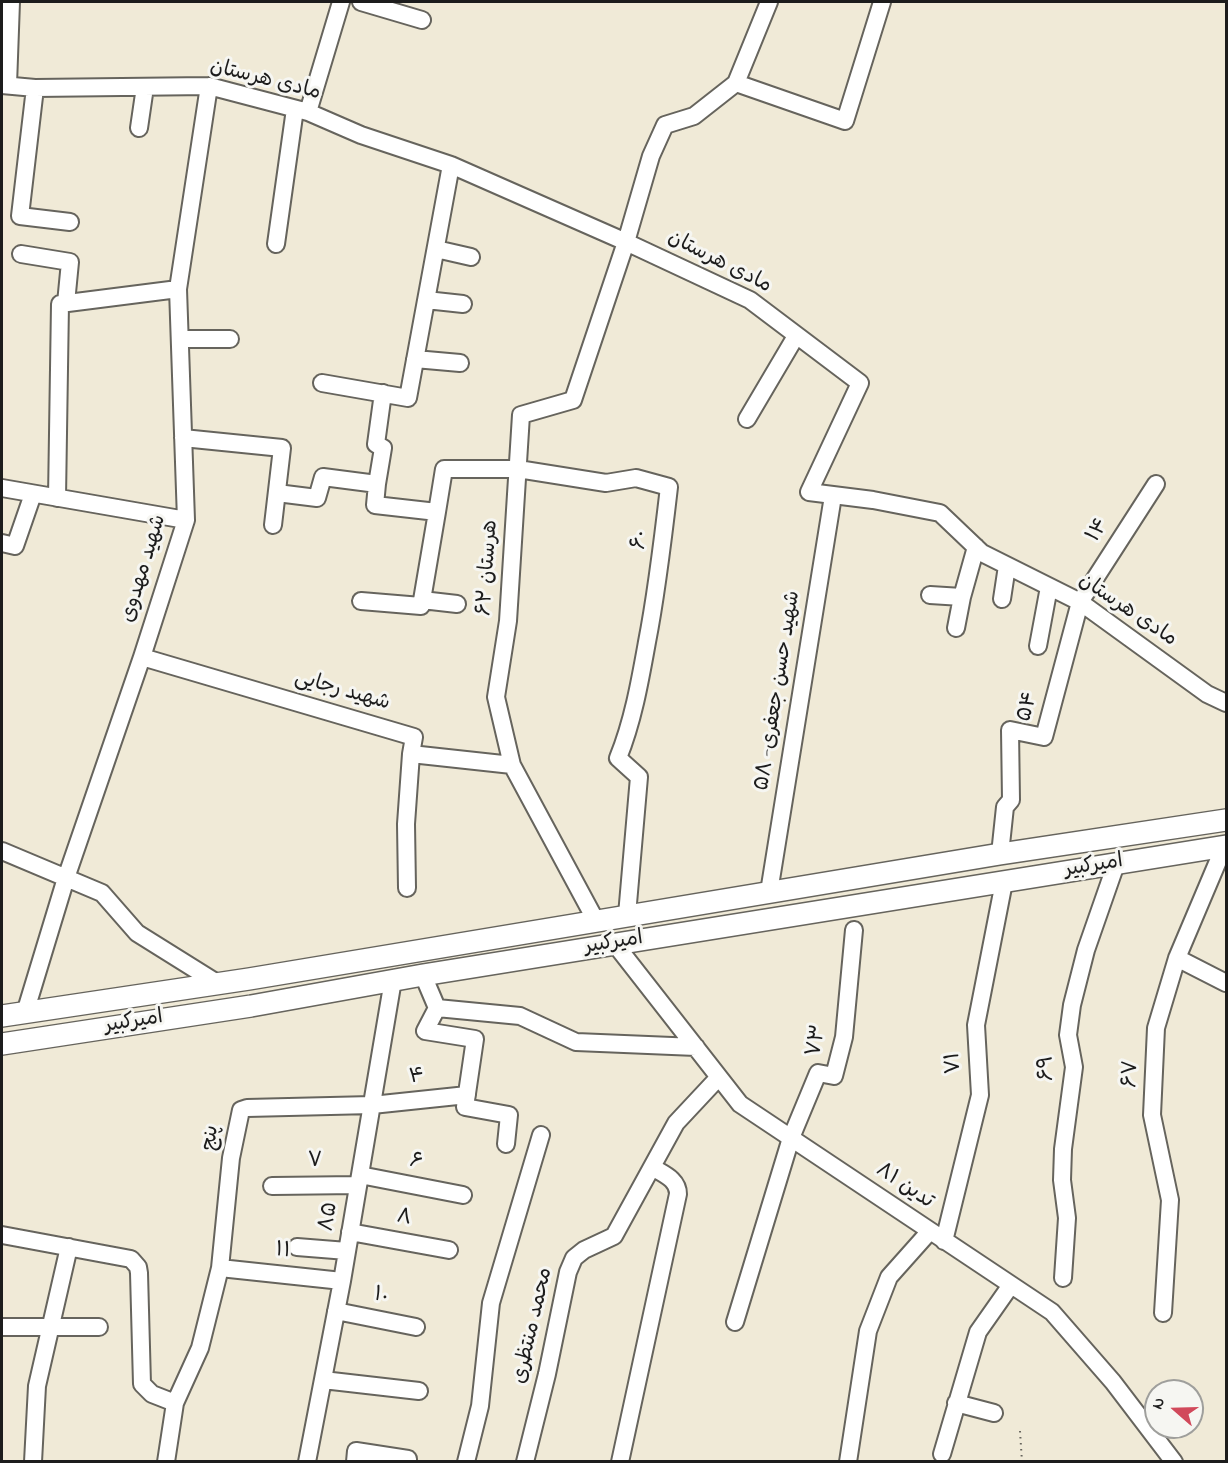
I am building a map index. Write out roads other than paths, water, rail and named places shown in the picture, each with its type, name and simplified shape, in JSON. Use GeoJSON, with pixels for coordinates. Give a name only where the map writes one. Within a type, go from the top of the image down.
{"type":"FeatureCollection","features":[{"type":"Feature","properties":{"kind":"main road","name":"امیرکبیر"},"geometry":{"type":"LineString","coordinates":[[2,1016],[281,974],[1000,854],[1227,820]]}},
{"type":"Feature","properties":{"kind":"main road","name":"امیرکبیر"},"geometry":{"type":"LineString","coordinates":[[2,1044],[251,1006],[423,975],[1225,846]]}},
{"type":"Feature","properties":{"kind":"main road"},"geometry":{"type":"LineString","coordinates":[[281,974],[285,1000]]}},
{"type":"Feature","properties":{"kind":"main road"},"geometry":{"type":"LineString","coordinates":[[249,979],[251,1006]]}},
{"type":"Feature","properties":{"kind":"street"},"geometry":{"type":"LineString","coordinates":[[5,85],[11,2]]}},
{"type":"Feature","properties":{"kind":"street"},"geometry":{"type":"LineString","coordinates":[[276,244],[302,111],[341,2]]}},
{"type":"Feature","properties":{"kind":"street"},"geometry":{"type":"LineString","coordinates":[[361,2],[422,20]]}},
{"type":"Feature","properties":{"kind":"street"},"geometry":{"type":"LineString","coordinates":[[626,242],[651,156],[665,125],[694,116],[736,83],[769,2]]}},
{"type":"Feature","properties":{"kind":"street"},"geometry":{"type":"LineString","coordinates":[[736,83],[845,121],[882,2]]}},
{"type":"Feature","properties":{"kind":"street","name":"مادی هرستان"},"geometry":{"type":"LineString","coordinates":[[5,85],[35,88],[209,86],[302,111],[361,135],[451,165],[626,242],[750,300],[860,383],[809,492],[873,500],[940,513],[982,553],[1080,602],[1207,694],[1227,703]]}},
{"type":"Feature","properties":{"kind":"street","name":"شهید مهدوی"},"geometry":{"type":"LineString","coordinates":[[25,1013],[66,879],[186,520],[178,289],[209,86]]}},
{"type":"Feature","properties":{"kind":"street"},"geometry":{"type":"LineString","coordinates":[[139,128],[145,87]]}},
{"type":"Feature","properties":{"kind":"street"},"geometry":{"type":"LineString","coordinates":[[35,88],[20,216],[70,222]]}},
{"type":"Feature","properties":{"kind":"street"},"geometry":{"type":"LineString","coordinates":[[322,383],[408,398],[451,165]]}},
{"type":"Feature","properties":{"kind":"street","name":"هرستان ۶۲"},"geometry":{"type":"LineString","coordinates":[[596,921],[512,765],[496,697],[508,621],[521,415],[573,400],[626,242]]}},
{"type":"Feature","properties":{"kind":"street"},"geometry":{"type":"LineString","coordinates":[[436,249],[471,257]]}},
{"type":"Feature","properties":{"kind":"street"},"geometry":{"type":"LineString","coordinates":[[21,254],[70,262],[66,303]]}},
{"type":"Feature","properties":{"kind":"street"},"geometry":{"type":"LineString","coordinates":[[57,498],[60,304],[178,289]]}},
{"type":"Feature","properties":{"kind":"street"},"geometry":{"type":"LineString","coordinates":[[426,300],[463,304]]}},
{"type":"Feature","properties":{"kind":"street"},"geometry":{"type":"LineString","coordinates":[[747,419],[796,336]]}},
{"type":"Feature","properties":{"kind":"street"},"geometry":{"type":"LineString","coordinates":[[180,339],[230,339]]}},
{"type":"Feature","properties":{"kind":"street"},"geometry":{"type":"LineString","coordinates":[[415,359],[460,363]]}},
{"type":"Feature","properties":{"kind":"street"},"geometry":{"type":"LineString","coordinates":[[362,601],[421,606],[437,512],[375,505],[383,448],[376,444],[383,393]]}},
{"type":"Feature","properties":{"kind":"street"},"geometry":{"type":"LineString","coordinates":[[183,438],[282,448],[273,525]]}},
{"type":"Feature","properties":{"kind":"street","name":"۶۰"},"geometry":{"type":"LineString","coordinates":[[437,512],[444,469],[518,469],[606,483],[636,478],[669,487],[660,569],[642,670],[624,744],[618,758],[639,777],[627,915]]}},
{"type":"Feature","properties":{"kind":"street"},"geometry":{"type":"LineString","coordinates":[[277,493],[317,498],[323,477],[377,484]]}},
{"type":"Feature","properties":{"kind":"street","name":"۱۴"},"geometry":{"type":"LineString","coordinates":[[1080,602],[1156,484]]}},
{"type":"Feature","properties":{"kind":"street"},"geometry":{"type":"LineString","coordinates":[[2,488],[186,520]]}},
{"type":"Feature","properties":{"kind":"street"},"geometry":{"type":"LineString","coordinates":[[2,543],[15,546],[33,495]]}},
{"type":"Feature","properties":{"kind":"street","name":"شهید حسن جعفری- ۵۸"},"geometry":{"type":"LineString","coordinates":[[769,892],[833,496]]}},
{"type":"Feature","properties":{"kind":"street"},"geometry":{"type":"LineString","coordinates":[[956,628],[976,547]]}},
{"type":"Feature","properties":{"kind":"street"},"geometry":{"type":"LineString","coordinates":[[1002,599],[1007,566]]}},
{"type":"Feature","properties":{"kind":"street"},"geometry":{"type":"LineString","coordinates":[[1038,646],[1049,586]]}},
{"type":"Feature","properties":{"kind":"street"},"geometry":{"type":"LineString","coordinates":[[930,595],[962,597]]}},
{"type":"Feature","properties":{"kind":"street"},"geometry":{"type":"LineString","coordinates":[[422,600],[457,604]]}},
{"type":"Feature","properties":{"kind":"street","name":"۵۴"},"geometry":{"type":"LineString","coordinates":[[1000,854],[1005,807],[1011,800],[1010,730],[1044,737],[1080,602]]}},
{"type":"Feature","properties":{"kind":"street","name":"شهید رجایی"},"geometry":{"type":"LineString","coordinates":[[142,657],[414,737],[411,754]]}},
{"type":"Feature","properties":{"kind":"street"},"geometry":{"type":"LineString","coordinates":[[407,888],[406,825],[411,754],[512,765]]}},
{"type":"Feature","properties":{"kind":"street","name":"۶۷"},"geometry":{"type":"LineString","coordinates":[[1163,1313],[1170,1200],[1152,1115],[1156,1028],[1177,958],[1225,846]]}},
{"type":"Feature","properties":{"kind":"street"},"geometry":{"type":"LineString","coordinates":[[2,851],[102,893],[137,933],[217,983]]}},
{"type":"Feature","properties":{"kind":"street","name":"۶۹"},"geometry":{"type":"LineString","coordinates":[[1063,1278],[1067,1218],[1062,1180],[1074,1067],[1068,1035],[1072,1005],[1086,950],[1116,864]]}},
{"type":"Feature","properties":{"kind":"street","name":"۷۱"},"geometry":{"type":"LineString","coordinates":[[848,1461],[868,1331],[890,1277],[937,1236],[980,1095],[976,1025],[1004,882]]}},
{"type":"Feature","properties":{"kind":"street","name":"۷۳"},"geometry":{"type":"LineString","coordinates":[[790,1138],[818,1074],[834,1076],[844,1037],[854,930]]}},
{"type":"Feature","properties":{"kind":"street","name":"تدین ۸۱"},"geometry":{"type":"LineString","coordinates":[[615,944],[740,1104],[1052,1312],[1113,1382],[1174,1461]]}},
{"type":"Feature","properties":{"kind":"street"},"geometry":{"type":"LineString","coordinates":[[1177,958],[1227,983]]}},
{"type":"Feature","properties":{"kind":"street"},"geometry":{"type":"LineString","coordinates":[[423,975],[437,1008]]}},
{"type":"Feature","properties":{"kind":"street","name":"۸۵"},"geometry":{"type":"LineString","coordinates":[[307,1461],[342,1281],[393,980]]}},
{"type":"Feature","properties":{"kind":"street"},"geometry":{"type":"LineString","coordinates":[[437,1008],[520,1016],[576,1042],[696,1047]]}},
{"type":"Feature","properties":{"kind":"street"},"geometry":{"type":"LineString","coordinates":[[437,1008],[425,1031],[475,1039],[465,1107],[509,1115],[506,1144]]}},
{"type":"Feature","properties":{"kind":"street","name":"محمد منتظری"},"geometry":{"type":"LineString","coordinates":[[525,1461],[573,1258],[584,1250],[614,1236],[675,1123],[719,1077]]}},
{"type":"Feature","properties":{"kind":"street","name":"۴"},"geometry":{"type":"LineString","coordinates":[[372,1105],[467,1095]]}},
{"type":"Feature","properties":{"kind":"street","name":"پنج"},"geometry":{"type":"LineString","coordinates":[[220,1268],[231,1158],[240,1110],[372,1105]]}},
{"type":"Feature","properties":{"kind":"street"},"geometry":{"type":"LineString","coordinates":[[466,1461],[480,1406],[491,1303],[541,1135]]}},
{"type":"Feature","properties":{"kind":"street"},"geometry":{"type":"LineString","coordinates":[[735,1322],[790,1138]]}},
{"type":"Feature","properties":{"kind":"street"},"geometry":{"type":"LineString","coordinates":[[620,1461],[678,1194],[678,1186],[674,1181],[652,1167]]}},
{"type":"Feature","properties":{"kind":"street","name":"۷"},"geometry":{"type":"LineString","coordinates":[[272,1186],[359,1180]]}},
{"type":"Feature","properties":{"kind":"street","name":"۶"},"geometry":{"type":"LineString","coordinates":[[359,1180],[463,1195]]}},
{"type":"Feature","properties":{"kind":"street","name":"۸"},"geometry":{"type":"LineString","coordinates":[[350,1232],[449,1250]]}},
{"type":"Feature","properties":{"kind":"street"},"geometry":{"type":"LineString","coordinates":[[2,1235],[131,1259],[138,1266],[142,1384],[152,1394],[175,1403]]}},
{"type":"Feature","properties":{"kind":"street"},"geometry":{"type":"LineString","coordinates":[[33,1461],[37,1386],[69,1247]]}},
{"type":"Feature","properties":{"kind":"street"},"geometry":{"type":"LineString","coordinates":[[297,1247],[347,1251]]}},
{"type":"Feature","properties":{"kind":"street"},"geometry":{"type":"LineString","coordinates":[[166,1461],[175,1403],[200,1348],[220,1268]]}},
{"type":"Feature","properties":{"kind":"street","name":"۱۱"},"geometry":{"type":"LineString","coordinates":[[220,1268],[342,1281]]}},
{"type":"Feature","properties":{"kind":"street"},"geometry":{"type":"LineString","coordinates":[[942,1454],[978,1332],[1011,1285]]}},
{"type":"Feature","properties":{"kind":"street","name":"۱۰"},"geometry":{"type":"LineString","coordinates":[[336,1311],[416,1327]]}},
{"type":"Feature","properties":{"kind":"street"},"geometry":{"type":"LineString","coordinates":[[2,1327],[99,1327]]}},
{"type":"Feature","properties":{"kind":"street"},"geometry":{"type":"LineString","coordinates":[[323,1380],[419,1391]]}},
{"type":"Feature","properties":{"kind":"street"},"geometry":{"type":"LineString","coordinates":[[956,1403],[994,1413]]}},
{"type":"Feature","properties":{"kind":"street"},"geometry":{"type":"LineString","coordinates":[[355,1461],[356,1451],[408,1459]]}}]}
